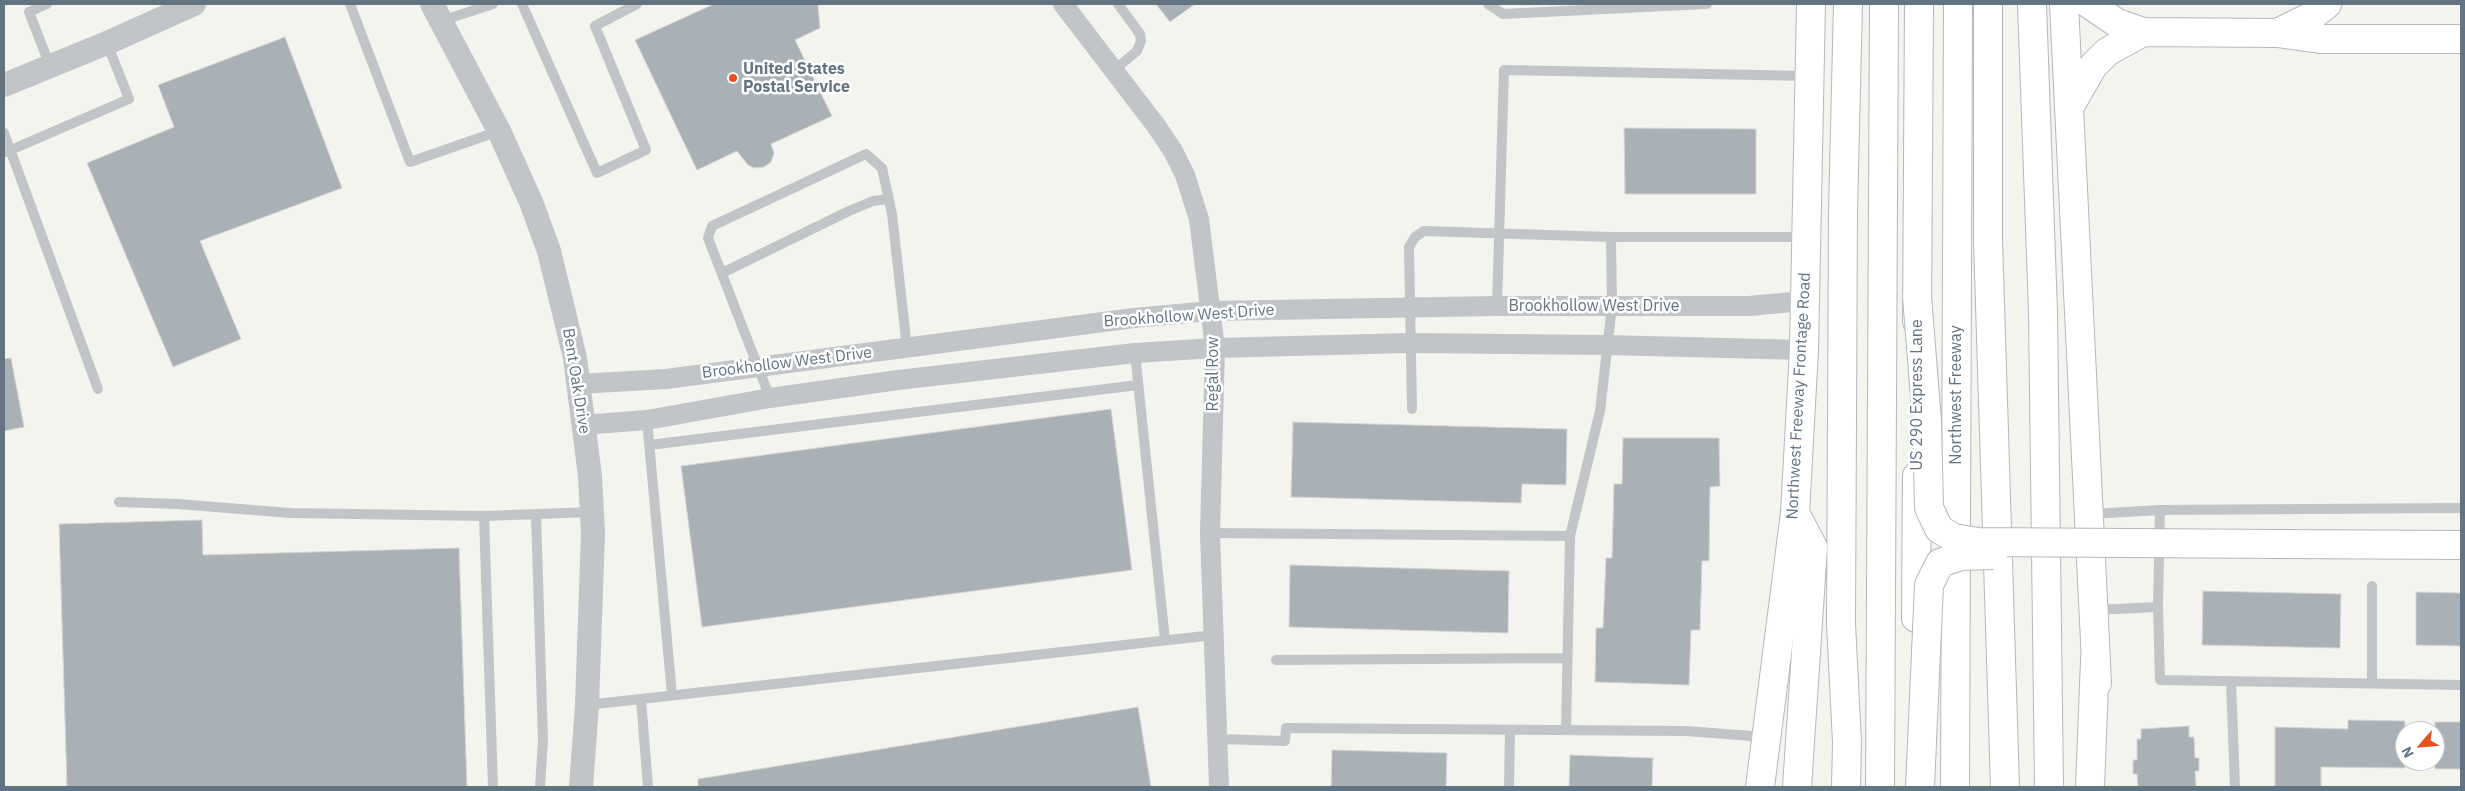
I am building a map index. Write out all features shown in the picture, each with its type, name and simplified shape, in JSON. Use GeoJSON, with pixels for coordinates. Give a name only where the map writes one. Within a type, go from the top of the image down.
{"type":"FeatureCollection","features":[{"type":"Feature","properties":{"kind":"main road","name":"Northwest Freeway Frontage Road"},"geometry":{"type":"LineString","coordinates":[[1760,787],[1794,513],[1804,350],[1805,237],[1812,4]]}},
{"type":"Feature","properties":{"kind":"main road"},"geometry":{"type":"LineString","coordinates":[[1846,787],[1847,742],[1841,624],[1843,212],[1848,4]]}},
{"type":"Feature","properties":{"kind":"main road"},"geometry":{"type":"LineString","coordinates":[[1880,787],[1884,4]]}},
{"type":"Feature","properties":{"kind":"main road","name":"US 290 Express Lane"},"geometry":{"type":"LineString","coordinates":[[1916,787],[1919,4]]}},
{"type":"Feature","properties":{"kind":"main road","name":"Northwest Freeway"},"geometry":{"type":"LineString","coordinates":[[1955,787],[1958,4]]}},
{"type":"Feature","properties":{"kind":"main road"},"geometry":{"type":"LineString","coordinates":[[1988,4],[1988,240],[2005,787]]}},
{"type":"Feature","properties":{"kind":"main road"},"geometry":{"type":"LineString","coordinates":[[2032,4],[2043,312],[2049,787]]}},
{"type":"Feature","properties":{"kind":"main road"},"geometry":{"type":"LineString","coordinates":[[2064,4],[2096,660],[2104,787]]}},
{"type":"Feature","properties":{"kind":"main road"},"geometry":{"type":"LineString","coordinates":[[2089,4],[2117,23],[2143,32],[2277,33],[2320,39],[2461,39]]}},
{"type":"Feature","properties":{"kind":"main road"},"geometry":{"type":"LineString","coordinates":[[2277,33],[2312,16],[2327,4]]}},
{"type":"Feature","properties":{"kind":"main road"},"geometry":{"type":"LineString","coordinates":[[2070,106],[2092,66],[2108,52],[2143,32]]}},
{"type":"Feature","properties":{"kind":"main road"},"geometry":{"type":"LineString","coordinates":[[1917,297],[1927,422],[1929,508],[1939,529],[1954,538],[1978,542],[2461,557]]}},
{"type":"Feature","properties":{"kind":"main road"},"geometry":{"type":"LineString","coordinates":[[1794,513],[1813,547],[1797,787]]}},
{"type":"Feature","properties":{"kind":"main road"},"geometry":{"type":"LineString","coordinates":[[1920,787],[1929,585],[1940,563],[1960,556],[1978,554],[2281,551],[2461,545]]}},
{"type":"Feature","properties":{"kind":"main road"},"geometry":{"type":"LineString","coordinates":[[1830,787],[1841,624]]}},
{"type":"Feature","properties":{"kind":"main road"},"geometry":{"type":"LineString","coordinates":[[2090,787],[2096,660]]}},
{"type":"Feature","properties":{"kind":"main road"},"geometry":{"type":"LineString","coordinates":[[1863,787],[1881,678]]}},
{"type":"Feature","properties":{"kind":"street"},"geometry":{"type":"LineString","coordinates":[[4,85],[107,43],[163,10],[194,4]]}},
{"type":"Feature","properties":{"kind":"street","name":"Regal Row"},"geometry":{"type":"LineString","coordinates":[[1063,4],[1157,127],[1185,175],[1199,219],[1215,348],[1210,533],[1219,787]]}},
{"type":"Feature","properties":{"kind":"street","name":"Bent Oak Drive"},"geometry":{"type":"LineString","coordinates":[[437,13],[499,131],[531,202],[549,251],[575,358],[582,425],[590,476],[592,512],[593,585],[588,705],[581,787]]}},
{"type":"Feature","properties":{"kind":"street","name":"Brookhollow West Drive"},"geometry":{"type":"LineString","coordinates":[[578,384],[666,379],[1134,318],[1210,312],[1497,306],[1749,306],[1804,301]]}},
{"type":"Feature","properties":{"kind":"street"},"geometry":{"type":"LineString","coordinates":[[1011,334],[1014,367]]}},
{"type":"Feature","properties":{"kind":"street","name":"Brookhollow West Drive"},"geometry":{"type":"LineString","coordinates":[[582,425],[647,420],[770,398],[1014,367],[1135,353],[1215,348],[1410,344],[1606,345],[1804,350]]}},
{"type":"Feature","properties":{"kind":"lane"},"geometry":{"type":"LineString","coordinates":[[47,4],[29,12],[50,66]]}},
{"type":"Feature","properties":{"kind":"lane"},"geometry":{"type":"LineString","coordinates":[[350,4],[410,162],[499,131]]}},
{"type":"Feature","properties":{"kind":"lane"},"geometry":{"type":"LineString","coordinates":[[437,13],[494,4]]}},
{"type":"Feature","properties":{"kind":"lane"},"geometry":{"type":"LineString","coordinates":[[522,4],[597,173],[646,150],[595,26],[637,4]]}},
{"type":"Feature","properties":{"kind":"lane"},"geometry":{"type":"LineString","coordinates":[[1114,70],[1137,51],[1141,41],[1140,34],[1118,4]]}},
{"type":"Feature","properties":{"kind":"lane"},"geometry":{"type":"LineString","coordinates":[[1488,4],[1504,14],[1707,4]]}},
{"type":"Feature","properties":{"kind":"lane"},"geometry":{"type":"LineString","coordinates":[[7,152],[128,99],[107,43]]}},
{"type":"Feature","properties":{"kind":"lane"},"geometry":{"type":"LineString","coordinates":[[1497,306],[1504,70],[1809,76]]}},
{"type":"Feature","properties":{"kind":"lane"},"geometry":{"type":"LineString","coordinates":[[4,133],[7,152],[98,388]]}},
{"type":"Feature","properties":{"kind":"lane"},"geometry":{"type":"LineString","coordinates":[[770,398],[708,238],[712,226],[866,154],[882,168],[888,199],[907,348]]}},
{"type":"Feature","properties":{"kind":"lane"},"geometry":{"type":"LineString","coordinates":[[722,273],[849,211],[873,202],[888,199]]}},
{"type":"Feature","properties":{"kind":"lane"},"geometry":{"type":"LineString","coordinates":[[1412,410],[1409,247],[1415,238],[1424,231],[1499,235],[1611,237],[1805,237]]}},
{"type":"Feature","properties":{"kind":"lane"},"geometry":{"type":"LineString","coordinates":[[1566,730],[1570,536],[1600,411],[1606,345],[1612,306],[1611,237]]}},
{"type":"Feature","properties":{"kind":"lane"},"geometry":{"type":"LineString","coordinates":[[1135,353],[1165,640]]}},
{"type":"Feature","properties":{"kind":"lane"},"geometry":{"type":"LineString","coordinates":[[649,445],[1138,384]]}},
{"type":"Feature","properties":{"kind":"lane"},"geometry":{"type":"LineString","coordinates":[[647,420],[672,695]]}},
{"type":"Feature","properties":{"kind":"lane"},"geometry":{"type":"LineString","coordinates":[[119,502],[178,504],[290,514],[484,516],[592,512]]}},
{"type":"Feature","properties":{"kind":"lane"},"geometry":{"type":"LineString","coordinates":[[2089,514],[2160,510],[2461,508]]}},
{"type":"Feature","properties":{"kind":"lane"},"geometry":{"type":"LineString","coordinates":[[2160,510],[2158,607],[2160,680],[2461,685]]}},
{"type":"Feature","properties":{"kind":"lane"},"geometry":{"type":"LineString","coordinates":[[536,515],[543,740],[540,787]]}},
{"type":"Feature","properties":{"kind":"lane"},"geometry":{"type":"LineString","coordinates":[[484,516],[493,787]]}},
{"type":"Feature","properties":{"kind":"lane"},"geometry":{"type":"LineString","coordinates":[[1210,533],[1570,536]]}},
{"type":"Feature","properties":{"kind":"lane"},"geometry":{"type":"LineString","coordinates":[[2372,586],[2372,683]]}},
{"type":"Feature","properties":{"kind":"lane"},"geometry":{"type":"LineString","coordinates":[[2094,610],[2158,607]]}},
{"type":"Feature","properties":{"kind":"lane"},"geometry":{"type":"LineString","coordinates":[[588,705],[1214,635]]}},
{"type":"Feature","properties":{"kind":"lane"},"geometry":{"type":"LineString","coordinates":[[1276,660],[1568,658]]}},
{"type":"Feature","properties":{"kind":"lane"},"geometry":{"type":"LineString","coordinates":[[2231,682],[2235,787]]}},
{"type":"Feature","properties":{"kind":"lane"},"geometry":{"type":"LineString","coordinates":[[641,699],[648,787]]}},
{"type":"Feature","properties":{"kind":"lane"},"geometry":{"type":"LineString","coordinates":[[1218,739],[1285,742],[1286,728],[1686,731],[1766,737]]}},
{"type":"Feature","properties":{"kind":"lane"},"geometry":{"type":"LineString","coordinates":[[1509,787],[1510,730]]}},
{"type":"Feature","properties":{"kind":"building","name":"United States Postal Service"},"geometry":{"type":"Polygon","coordinates":[[[714,4],[818,4],[820,28],[795,40],[832,116],[771,144],[774,153],[771,162],[764,167],[754,168],[748,165],[737,151],[697,170],[635,40],[714,4]]]}},
{"type":"Feature","properties":{"kind":"building"},"geometry":{"type":"Polygon","coordinates":[[[1156,4],[1195,4],[1170,22],[1156,4]]]}},
{"type":"Feature","properties":{"kind":"building"},"geometry":{"type":"Polygon","coordinates":[[[285,37],[342,188],[200,241],[241,339],[173,367],[87,163],[174,127],[158,85],[285,37]]]}},
{"type":"Feature","properties":{"kind":"building"},"geometry":{"type":"Polygon","coordinates":[[[1624,128],[1756,129],[1756,194],[1625,194],[1624,128]]]}},
{"type":"Feature","properties":{"kind":"building"},"geometry":{"type":"Polygon","coordinates":[[[11,358],[24,427],[4,431],[4,359],[11,358]]]}},
{"type":"Feature","properties":{"kind":"building"},"geometry":{"type":"Polygon","coordinates":[[[1111,409],[1132,570],[702,627],[681,466],[1111,409]]]}},
{"type":"Feature","properties":{"kind":"building"},"geometry":{"type":"Polygon","coordinates":[[[1293,422],[1567,429],[1566,485],[1522,484],[1521,503],[1291,497],[1293,422]]]}},
{"type":"Feature","properties":{"kind":"building"},"geometry":{"type":"Polygon","coordinates":[[[1623,438],[1719,438],[1720,486],[1710,487],[1709,561],[1702,561],[1700,630],[1691,630],[1689,685],[1595,682],[1596,628],[1603,628],[1606,558],[1612,558],[1614,484],[1622,484],[1623,438]]]}},
{"type":"Feature","properties":{"kind":"building"},"geometry":{"type":"Polygon","coordinates":[[[202,520],[203,555],[459,548],[467,787],[67,787],[59,524],[202,520]]]}},
{"type":"Feature","properties":{"kind":"building"},"geometry":{"type":"Polygon","coordinates":[[[1290,565],[1509,571],[1508,633],[1289,627],[1290,565]]]}},
{"type":"Feature","properties":{"kind":"building"},"geometry":{"type":"Polygon","coordinates":[[[2203,591],[2341,594],[2340,648],[2202,645],[2203,591]]]}},
{"type":"Feature","properties":{"kind":"building"},"geometry":{"type":"Polygon","coordinates":[[[2416,592],[2461,593],[2461,646],[2416,645],[2416,592]]]}},
{"type":"Feature","properties":{"kind":"building"},"geometry":{"type":"Polygon","coordinates":[[[1138,707],[1151,787],[698,787],[698,779],[1138,707]]]}},
{"type":"Feature","properties":{"kind":"building"},"geometry":{"type":"Polygon","coordinates":[[[2348,720],[2405,721],[2395,721],[2395,768],[2321,767],[2321,787],[2275,787],[2275,727],[2348,729],[2348,720]]]}},
{"type":"Feature","properties":{"kind":"building"},"geometry":{"type":"Polygon","coordinates":[[[2445,722],[2461,722],[2461,769],[2445,769],[2445,722]]]}},
{"type":"Feature","properties":{"kind":"building"},"geometry":{"type":"Polygon","coordinates":[[[2189,726],[2189,737],[2194,737],[2195,758],[2199,758],[2199,771],[2195,771],[2196,787],[2138,787],[2137,774],[2133,774],[2133,760],[2137,760],[2137,739],[2141,739],[2141,729],[2189,726]]]}},
{"type":"Feature","properties":{"kind":"building"},"geometry":{"type":"Polygon","coordinates":[[[1332,750],[1447,753],[1446,787],[1331,787],[1332,750]]]}},
{"type":"Feature","properties":{"kind":"building"},"geometry":{"type":"Polygon","coordinates":[[[1570,755],[1653,758],[1652,787],[1569,787],[1570,755]]]}},
{"type":"Feature","properties":{"kind":"place","name":"United States Postal Service"},"geometry":{"type":"Point","coordinates":[733,78]}}]}
